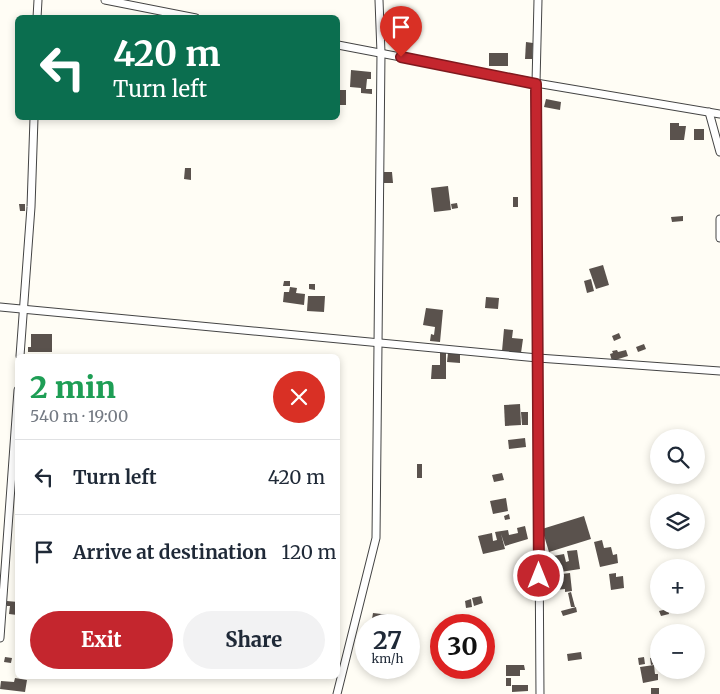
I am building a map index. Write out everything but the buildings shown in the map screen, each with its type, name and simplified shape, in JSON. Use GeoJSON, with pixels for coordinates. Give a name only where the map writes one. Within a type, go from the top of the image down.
{"type":"FeatureCollection","features":[{"type":"Feature","properties":{"kind":"street"},"geometry":{"type":"LineString","coordinates":[[37,15],[38,0]]}},
{"type":"Feature","properties":{"kind":"street"},"geometry":{"type":"LineString","coordinates":[[105,0],[181,15]]}},
{"type":"Feature","properties":{"kind":"street"},"geometry":{"type":"LineString","coordinates":[[337,694],[376,538],[380,0]]}},
{"type":"Feature","properties":{"kind":"street"},"geometry":{"type":"LineString","coordinates":[[538,0],[536,84],[540,694]]}},
{"type":"Feature","properties":{"kind":"street"},"geometry":{"type":"LineString","coordinates":[[340,45],[536,84],[720,114]]}},
{"type":"Feature","properties":{"kind":"street"},"geometry":{"type":"LineString","coordinates":[[709,112],[720,152]]}},
{"type":"Feature","properties":{"kind":"street"},"geometry":{"type":"LineString","coordinates":[[20,354],[31,207],[34,120]]}},
{"type":"Feature","properties":{"kind":"street"},"geometry":{"type":"LineString","coordinates":[[720,219],[720,238]]}},
{"type":"Feature","properties":{"kind":"street"},"geometry":{"type":"LineString","coordinates":[[0,307],[538,358],[720,371]]}},
{"type":"Feature","properties":{"kind":"street"},"geometry":{"type":"LineString","coordinates":[[0,638],[15,431]]}},
{"type":"Feature","properties":{"kind":"route"},"geometry":{"type":"LineString","coordinates":[[401,57],[536,84],[539,576]]}}]}
